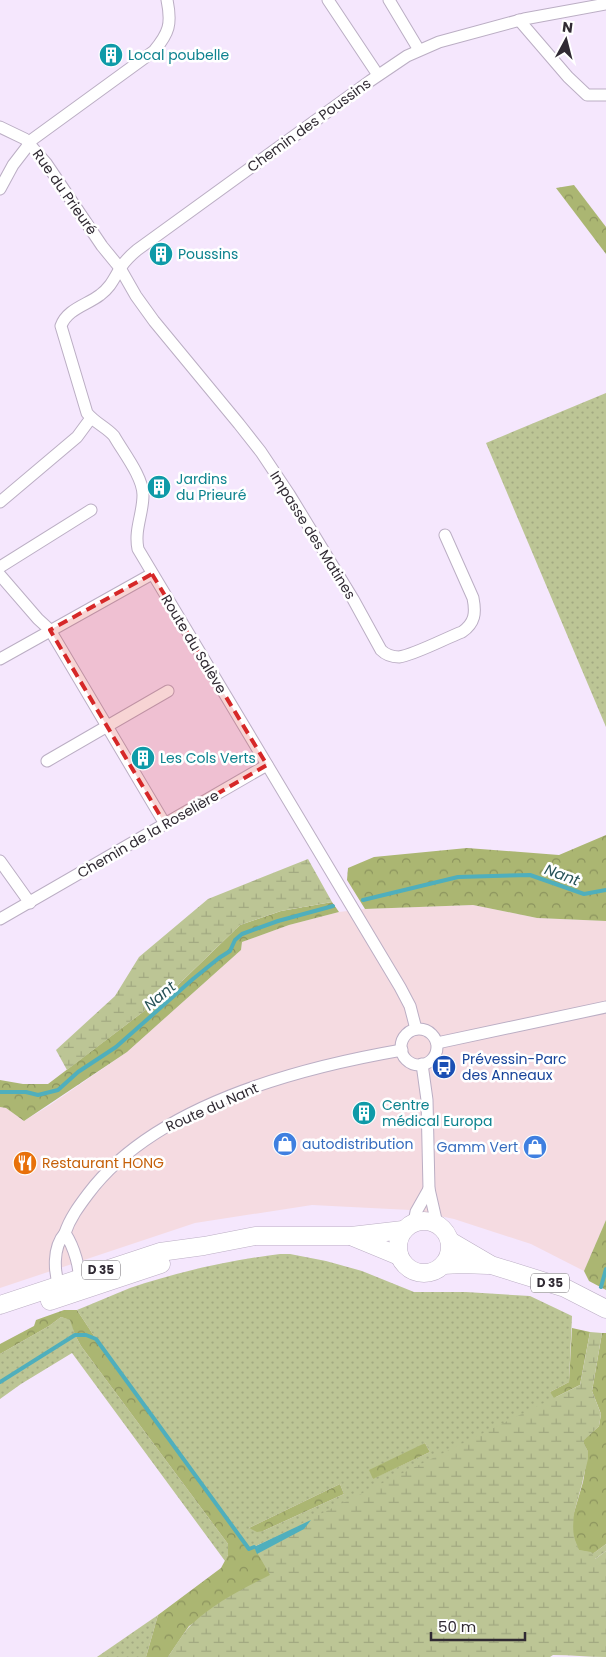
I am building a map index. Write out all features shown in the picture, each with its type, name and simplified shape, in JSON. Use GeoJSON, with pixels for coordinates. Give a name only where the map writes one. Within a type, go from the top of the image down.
{"type":"FeatureCollection","features":[{"type":"Feature","properties":{"kind":"main road"},"geometry":{"type":"LineString","coordinates":[[428,1221],[437,1224],[444,1230],[450,1241],[450,1254],[443,1265],[432,1272],[418,1273],[406,1267],[399,1256],[398,1243],[409,1226],[428,1221]]}},
{"type":"Feature","properties":{"kind":"main road","name":"D 35"},"geometry":{"type":"LineString","coordinates":[[0,1318],[79,1284],[161,1263],[204,1246],[255,1236],[351,1236],[409,1226]]}},
{"type":"Feature","properties":{"kind":"main road","name":"D 35"},"geometry":{"type":"LineString","coordinates":[[351,1236],[399,1256]]}},
{"type":"Feature","properties":{"kind":"main road","name":"D 35"},"geometry":{"type":"LineString","coordinates":[[450,1241],[491,1266]]}},
{"type":"Feature","properties":{"kind":"main road","name":"D 35"},"geometry":{"type":"LineString","coordinates":[[443,1265],[491,1266],[565,1288],[606,1309]]}},
{"type":"Feature","properties":{"kind":"main road","name":"D 35"},"geometry":{"type":"LineString","coordinates":[[0,1305],[60,1292]]}},
{"type":"Feature","properties":{"kind":"street"},"geometry":{"type":"LineString","coordinates":[[0,190],[13,164],[34,139],[154,51],[165,37],[168,29],[170,19],[167,0]]}},
{"type":"Feature","properties":{"kind":"street"},"geometry":{"type":"LineString","coordinates":[[328,0],[378,76]]}},
{"type":"Feature","properties":{"kind":"street"},"geometry":{"type":"LineString","coordinates":[[389,0],[419,50]]}},
{"type":"Feature","properties":{"kind":"street","name":"Chemin des Poussins"},"geometry":{"type":"LineString","coordinates":[[120,268],[137,250],[378,76],[419,50],[438,42],[518,20],[606,4]]}},
{"type":"Feature","properties":{"kind":"street"},"geometry":{"type":"LineString","coordinates":[[518,20],[587,96],[606,95]]}},
{"type":"Feature","properties":{"kind":"street","name":"Rue du Prieuré"},"geometry":{"type":"LineString","coordinates":[[0,127],[18,135],[30,144],[46,163],[102,246],[120,268]]}},
{"type":"Feature","properties":{"kind":"street"},"geometry":{"type":"LineString","coordinates":[[0,502],[77,437],[91,418],[83,402],[61,326],[64,319],[70,313],[100,295],[109,287],[115,280],[120,268]]}},
{"type":"Feature","properties":{"kind":"street","name":"Impasse des Matines"},"geometry":{"type":"LineString","coordinates":[[120,268],[136,296],[154,321],[261,452],[289,494],[385,654],[392,656],[406,655],[462,632],[469,627],[473,619],[475,608],[473,598],[444,535]]}},
{"type":"Feature","properties":{"kind":"street","name":"Route du Salève"},"geometry":{"type":"LineString","coordinates":[[91,418],[109,430],[114,436],[142,486],[142,505],[136,539],[138,549],[400,987],[410,1006],[416,1029]]}},
{"type":"Feature","properties":{"kind":"street"},"geometry":{"type":"LineString","coordinates":[[0,567],[91,510]]}},
{"type":"Feature","properties":{"kind":"street"},"geometry":{"type":"LineString","coordinates":[[0,659],[152,574]]}},
{"type":"Feature","properties":{"kind":"street"},"geometry":{"type":"LineString","coordinates":[[0,575],[50,630],[165,824]]}},
{"type":"Feature","properties":{"kind":"street"},"geometry":{"type":"LineString","coordinates":[[47,761],[168,691]]}},
{"type":"Feature","properties":{"kind":"street","name":"Chemin de la Roselière"},"geometry":{"type":"LineString","coordinates":[[0,919],[266,765]]}},
{"type":"Feature","properties":{"kind":"street"},"geometry":{"type":"LineString","coordinates":[[0,861],[30,903]]}},
{"type":"Feature","properties":{"kind":"street"},"geometry":{"type":"LineString","coordinates":[[437,1043],[606,1007]]}},
{"type":"Feature","properties":{"kind":"street"},"geometry":{"type":"LineString","coordinates":[[416,1029],[428,1030],[434,1036],[437,1043],[434,1057],[429,1062],[422,1064],[414,1064],[407,1060],[402,1050],[403,1038],[409,1032],[416,1029]]}},
{"type":"Feature","properties":{"kind":"street","name":"Route du Nant"},"geometry":{"type":"LineString","coordinates":[[60,1292],[55,1264],[58,1241],[66,1233],[71,1218],[82,1202],[112,1167],[132,1149],[170,1125],[208,1106],[287,1076],[337,1062],[402,1050]]}},
{"type":"Feature","properties":{"kind":"street"},"geometry":{"type":"LineString","coordinates":[[422,1064],[427,1100],[428,1189],[437,1224]]}},
{"type":"Feature","properties":{"kind":"street"},"geometry":{"type":"LineString","coordinates":[[409,1226],[428,1189]]}},
{"type":"Feature","properties":{"kind":"street"},"geometry":{"type":"LineString","coordinates":[[66,1233],[73,1250],[79,1284]]}},
{"type":"Feature","properties":{"kind":"highlighted area"},"geometry":{"type":"Polygon","coordinates":[[[152,574],[267,765],[165,824],[50,630],[152,574]]]}},
{"type":"Feature","properties":{"kind":"shaded area"},"geometry":{"type":"Polygon","coordinates":[[[473,905],[537,918],[606,921],[606,1220],[584,1271],[531,1244],[454,1219],[410,1210],[312,1205],[195,1223],[0,1288],[0,1107],[6,1108],[24,1121],[50,1105],[127,1052],[241,950],[242,942],[289,925],[339,912],[365,909],[473,905]]]}},
{"type":"Feature","properties":{"kind":"green space"},"geometry":{"type":"Polygon","coordinates":[[[574,185],[606,227],[606,254],[556,188],[574,185]]]}},
{"type":"Feature","properties":{"kind":"green space"},"geometry":{"type":"Polygon","coordinates":[[[606,393],[606,727],[486,443],[606,393]]]}},
{"type":"Feature","properties":{"kind":"green space"},"geometry":{"type":"Polygon","coordinates":[[[606,835],[606,921],[537,918],[473,905],[365,909],[347,880],[348,868],[374,857],[467,848],[559,855],[606,835]]]}},
{"type":"Feature","properties":{"kind":"green space"},"geometry":{"type":"Polygon","coordinates":[[[308,859],[332,902],[281,911],[240,925],[177,986],[67,1070],[56,1050],[115,996],[139,957],[208,899],[308,859]]]}},
{"type":"Feature","properties":{"kind":"green space"},"geometry":{"type":"Polygon","coordinates":[[[332,902],[339,912],[289,925],[242,942],[241,950],[127,1052],[24,1121],[6,1108],[0,1107],[0,1080],[23,1084],[48,1084],[177,986],[240,925],[281,911],[332,902]]]}},
{"type":"Feature","properties":{"kind":"green space"},"geometry":{"type":"Polygon","coordinates":[[[606,1220],[606,1290],[589,1281],[584,1271],[606,1220]]]}},
{"type":"Feature","properties":{"kind":"green space"},"geometry":{"type":"Polygon","coordinates":[[[290,1254],[326,1261],[362,1271],[414,1292],[466,1292],[530,1296],[572,1316],[569,1382],[550,1392],[595,1432],[590,1434],[584,1444],[588,1452],[573,1516],[594,1553],[606,1544],[606,1551],[595,1559],[168,1657],[271,1575],[257,1554],[310,1521],[249,1549],[96,1339],[77,1310],[130,1288],[166,1277],[223,1263],[290,1254]],[[425,1443],[372,1479],[430,1452],[425,1443]],[[340,1484],[249,1528],[263,1531],[344,1494],[340,1484]]]}},
{"type":"Feature","properties":{"kind":"green space"},"geometry":{"type":"Polygon","coordinates":[[[64,1310],[77,1310],[96,1339],[249,1549],[254,1547],[271,1575],[189,1626],[168,1657],[146,1657],[158,1615],[221,1568],[228,1555],[228,1544],[81,1346],[70,1320],[61,1317],[0,1354],[0,1344],[34,1326],[36,1320],[64,1310]]]}},
{"type":"Feature","properties":{"kind":"green space"},"geometry":{"type":"Polygon","coordinates":[[[61,1317],[71,1320],[75,1335],[81,1346],[228,1544],[228,1555],[225,1561],[72,1353],[0,1399],[0,1354],[61,1317]]]}},
{"type":"Feature","properties":{"kind":"green space"},"geometry":{"type":"Polygon","coordinates":[[[572,1328],[590,1332],[580,1385],[554,1398],[550,1392],[569,1382],[572,1328]]]}},
{"type":"Feature","properties":{"kind":"green space"},"geometry":{"type":"Polygon","coordinates":[[[590,1332],[602,1333],[592,1391],[601,1414],[599,1426],[584,1440],[588,1459],[576,1505],[573,1529],[579,1550],[591,1552],[595,1559],[606,1551],[606,1657],[553,1655],[550,1657],[168,1657],[185,1632],[200,1617],[229,1597],[270,1575],[254,1547],[580,1385],[590,1332]]]}},
{"type":"Feature","properties":{"kind":"green space"},"geometry":{"type":"Polygon","coordinates":[[[602,1333],[606,1333],[606,1544],[594,1553],[579,1550],[573,1535],[573,1516],[583,1482],[588,1452],[584,1440],[599,1426],[601,1414],[592,1391],[602,1333]]]}},
{"type":"Feature","properties":{"kind":"green space"},"geometry":{"type":"Polygon","coordinates":[[[425,1443],[430,1452],[373,1479],[369,1470],[425,1443]]]}},
{"type":"Feature","properties":{"kind":"green space"},"geometry":{"type":"Polygon","coordinates":[[[340,1484],[344,1494],[263,1531],[257,1532],[249,1528],[340,1484]]]}},
{"type":"Feature","properties":{"kind":"green space"},"geometry":{"type":"Polygon","coordinates":[[[158,1615],[146,1657],[97,1657],[158,1615]]]}},
{"type":"Feature","properties":{"kind":"water"},"geometry":{"type":"Polygon","coordinates":[[[311,1520],[304,1529],[257,1554],[254,1547],[311,1520]]]}},
{"type":"Feature","properties":{"kind":"waterway","name":"Nant"},"geometry":{"type":"LineString","coordinates":[[363,900],[458,877],[530,875],[584,894],[606,890]]}},
{"type":"Feature","properties":{"kind":"waterway","name":"Nant"},"geometry":{"type":"LineString","coordinates":[[0,1092],[26,1092],[38,1095],[58,1090],[78,1072],[116,1047],[193,979],[230,951],[235,940],[242,934],[278,921],[333,906]]}},
{"type":"Feature","properties":{"kind":"waterway","name":"Nant"},"geometry":{"type":"LineString","coordinates":[[601,1287],[606,1269]]}},
{"type":"Feature","properties":{"kind":"waterway"},"geometry":{"type":"LineString","coordinates":[[0,1382],[75,1335],[86,1335],[96,1339],[249,1549],[254,1547]]}},
{"type":"Feature","properties":{"kind":"place","name":"Local poubelle"},"geometry":{"type":"Point","coordinates":[111,55]}},
{"type":"Feature","properties":{"kind":"place","name":"Poussins"},"geometry":{"type":"Point","coordinates":[161,254]}},
{"type":"Feature","properties":{"kind":"place","name":"Jardins du Prieuré"},"geometry":{"type":"Point","coordinates":[159,487]}},
{"type":"Feature","properties":{"kind":"place","name":"Les Cols Verts"},"geometry":{"type":"Point","coordinates":[143,758]}},
{"type":"Feature","properties":{"kind":"place","name":"Prévessin-Parc des Anneaux"},"geometry":{"type":"Point","coordinates":[444,1067]}},
{"type":"Feature","properties":{"kind":"place","name":"Centre médical Europa"},"geometry":{"type":"Point","coordinates":[364,1113]}},
{"type":"Feature","properties":{"kind":"place","name":"autodistribution"},"geometry":{"type":"Point","coordinates":[285,1144]}},
{"type":"Feature","properties":{"kind":"place","name":"Gamm Vert"},"geometry":{"type":"Point","coordinates":[535,1147]}},
{"type":"Feature","properties":{"kind":"place","name":"Restaurant HONG"},"geometry":{"type":"Point","coordinates":[25,1163]}}]}
